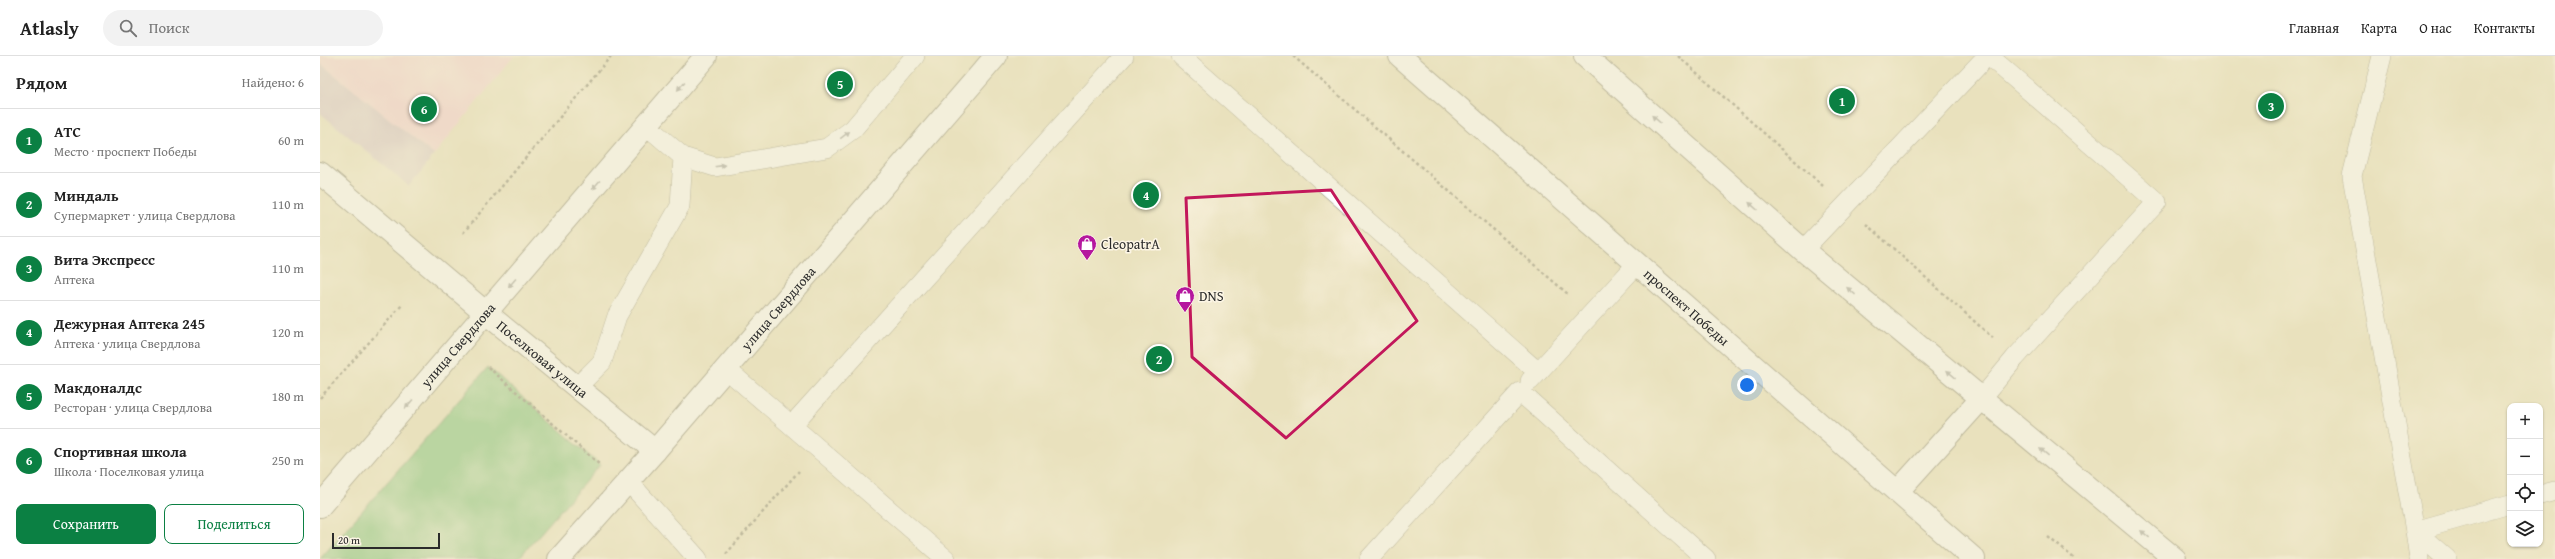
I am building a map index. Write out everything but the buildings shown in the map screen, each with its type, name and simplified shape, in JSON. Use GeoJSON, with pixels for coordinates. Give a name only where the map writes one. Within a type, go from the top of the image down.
{"type":"FeatureCollection","features":[{"type":"Feature","properties":{"kind":"street","name":"улица Свердлова"},"geometry":{"type":"LineString","coordinates":[[320,506],[706,56]]}},
{"type":"Feature","properties":{"kind":"street","name":"улица Свердлова"},"geometry":{"type":"LineString","coordinates":[[559,559],[655,451],[725,368],[996,56]]}},
{"type":"Feature","properties":{"kind":"street","name":"проспект Победы"},"geometry":{"type":"LineString","coordinates":[[1400,56],[1974,559]]}},
{"type":"Feature","properties":{"kind":"street"},"geometry":{"type":"LineString","coordinates":[[1585,56],[1803,250],[1981,400],[2175,559]]}},
{"type":"Feature","properties":{"kind":"street","name":"Поселковая улица"},"geometry":{"type":"LineString","coordinates":[[320,173],[486,313],[655,451]]}},
{"type":"Feature","properties":{"kind":"street"},"geometry":{"type":"LineString","coordinates":[[1898,491],[1981,400]]}},
{"type":"Feature","properties":{"kind":"lane"},"geometry":{"type":"LineString","coordinates":[[647,126],[683,157],[715,167],[828,148],[853,128],[915,56]]}},
{"type":"Feature","properties":{"kind":"lane"},"geometry":{"type":"LineString","coordinates":[[792,425],[1124,56]]}},
{"type":"Feature","properties":{"kind":"lane"},"geometry":{"type":"LineString","coordinates":[[1181,56],[1538,372]]}},
{"type":"Feature","properties":{"kind":"lane"},"geometry":{"type":"LineString","coordinates":[[1803,250],[1988,56],[2157,202],[2015,358],[1981,400]]}},
{"type":"Feature","properties":{"kind":"lane"},"geometry":{"type":"LineString","coordinates":[[2382,56],[2352,176],[2419,559]]}},
{"type":"Feature","properties":{"kind":"lane"},"geometry":{"type":"LineString","coordinates":[[577,387],[602,362],[617,316],[680,206],[683,157]]}},
{"type":"Feature","properties":{"kind":"lane"},"geometry":{"type":"LineString","coordinates":[[1369,559],[1637,264]]}},
{"type":"Feature","properties":{"kind":"lane"},"geometry":{"type":"LineString","coordinates":[[725,368],[946,559]]}},
{"type":"Feature","properties":{"kind":"lane"},"geometry":{"type":"LineString","coordinates":[[1520,392],[1706,559]]}},
{"type":"Feature","properties":{"kind":"lane"},"geometry":{"type":"LineString","coordinates":[[628,482],[698,559]]}},
{"type":"Feature","properties":{"kind":"lane"},"geometry":{"type":"LineString","coordinates":[[2543,494],[2555,491]]}},
{"type":"Feature","properties":{"kind":"lane"},"geometry":{"type":"LineString","coordinates":[[2415,531],[2507,505]]}},
{"type":"Feature","properties":{"kind":"lane"},"geometry":{"type":"LineString","coordinates":[[2415,531],[2448,559]]}},
{"type":"Feature","properties":{"kind":"path"},"geometry":{"type":"LineString","coordinates":[[463,233],[611,56]]}},
{"type":"Feature","properties":{"kind":"path"},"geometry":{"type":"LineString","coordinates":[[1293,56],[1590,314]]}},
{"type":"Feature","properties":{"kind":"path"},"geometry":{"type":"LineString","coordinates":[[320,398],[402,305]]}},
{"type":"Feature","properties":{"kind":"path"},"geometry":{"type":"LineString","coordinates":[[488,367],[600,465]]}},
{"type":"Feature","properties":{"kind":"path"},"geometry":{"type":"LineString","coordinates":[[721,559],[818,448]]}},
{"type":"Feature","properties":{"kind":"path"},"geometry":{"type":"LineString","coordinates":[[2048,537],[2075,559]]}},
{"type":"Feature","properties":{"kind":"highlighted area"},"geometry":{"type":"Polygon","coordinates":[[[1331,190],[1417,321],[1286,438],[1192,357],[1186,198],[1331,190]]]}},
{"type":"Feature","properties":{"kind":"shaded area"},"geometry":{"type":"Polygon","coordinates":[[[320,56],[514,56],[434,155],[320,63],[320,56]]]}},
{"type":"Feature","properties":{"kind":"shaded area"},"geometry":{"type":"Polygon","coordinates":[[[320,63],[434,155],[409,186],[320,113],[320,63]]]}},
{"type":"Feature","properties":{"kind":"green space"},"geometry":{"type":"Polygon","coordinates":[[[488,367],[600,465],[518,559],[320,559],[488,367]]]}},
{"type":"Feature","properties":{"kind":"place","name":"Макдоналдс"},"geometry":{"type":"Point","coordinates":[840,84]}},
{"type":"Feature","properties":{"kind":"place","name":"АТС"},"geometry":{"type":"Point","coordinates":[1842,101]}},
{"type":"Feature","properties":{"kind":"place","name":"Вита Экспресс"},"geometry":{"type":"Point","coordinates":[2271,106]}},
{"type":"Feature","properties":{"kind":"place","name":"Спортивная школа"},"geometry":{"type":"Point","coordinates":[424,109]}},
{"type":"Feature","properties":{"kind":"place","name":"Дежурная Аптека 245"},"geometry":{"type":"Point","coordinates":[1146,195]}},
{"type":"Feature","properties":{"kind":"place","name":"CleopatrA"},"geometry":{"type":"Point","coordinates":[1087,261]}},
{"type":"Feature","properties":{"kind":"place","name":"DNS"},"geometry":{"type":"Point","coordinates":[1185,313]}},
{"type":"Feature","properties":{"kind":"place","name":"Миндаль"},"geometry":{"type":"Point","coordinates":[1159,359]}}]}
